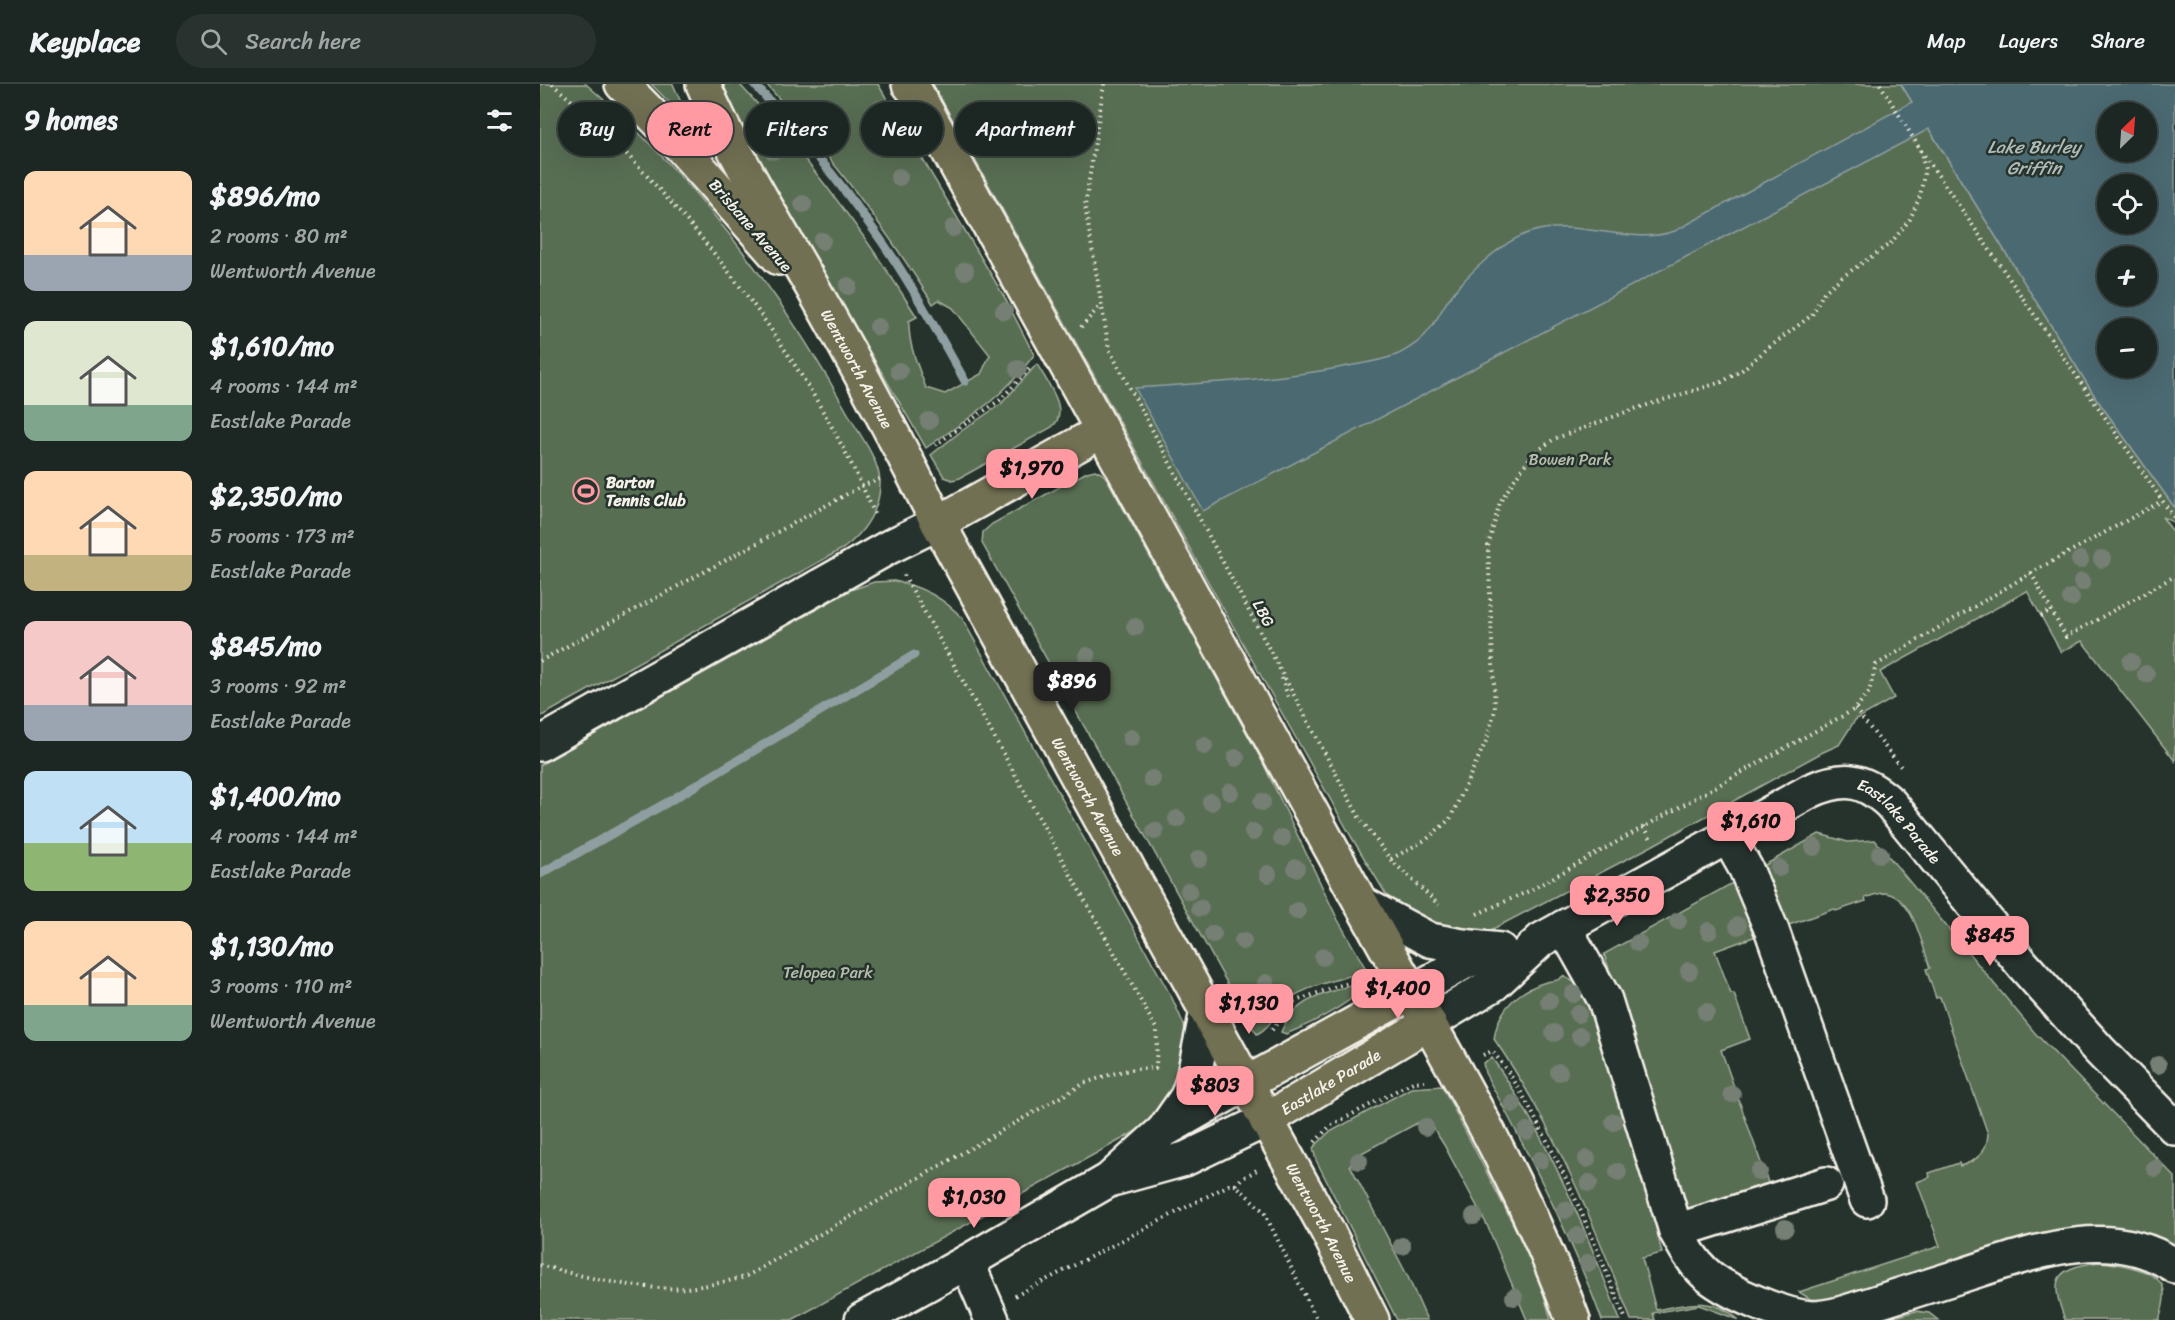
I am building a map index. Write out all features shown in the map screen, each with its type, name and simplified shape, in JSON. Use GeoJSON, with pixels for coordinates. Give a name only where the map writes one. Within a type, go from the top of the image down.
{"type":"FeatureCollection","features":[{"type":"Feature","properties":{"kind":"main road","name":"Brisbane Avenue"},"geometry":{"type":"LineString","coordinates":[[622,84],[712,180],[828,316]]}},
{"type":"Feature","properties":{"kind":"main road","name":"Wentworth Avenue"},"geometry":{"type":"LineString","coordinates":[[703,84],[741,162],[828,316],[904,455],[938,523],[1327,1230],[1372,1320]]}},
{"type":"Feature","properties":{"kind":"main road"},"geometry":{"type":"LineString","coordinates":[[912,87],[1429,1023],[1521,1198],[1573,1320]]}},
{"type":"Feature","properties":{"kind":"main road"},"geometry":{"type":"LineString","coordinates":[[938,523],[1102,431]]}},
{"type":"Feature","properties":{"kind":"main road","name":"Eastlake Parade"},"geometry":{"type":"LineString","coordinates":[[1246,1083],[1412,992]]}},
{"type":"Feature","properties":{"kind":"main road","name":"Eastlake Parade"},"geometry":{"type":"LineString","coordinates":[[1266,1120],[1429,1023]]}},
{"type":"Feature","properties":{"kind":"street"},"geometry":{"type":"LineString","coordinates":[[540,744],[888,547],[938,523]]}},
{"type":"Feature","properties":{"kind":"street","name":"Eastlake Parade"},"geometry":{"type":"LineString","coordinates":[[1412,992],[1465,962],[1553,933],[1810,791],[1836,782],[1851,781],[1876,791],[1890,803],[1987,924],[2053,1000],[2175,1128]]}},
{"type":"Feature","properties":{"kind":"street"},"geometry":{"type":"LineString","coordinates":[[1728,837],[1746,869],[1772,931],[1867,1200]]}},
{"type":"Feature","properties":{"kind":"street","name":"Eastlake Parade"},"geometry":{"type":"LineString","coordinates":[[1361,903],[1430,940],[1500,950]]}},
{"type":"Feature","properties":{"kind":"street"},"geometry":{"type":"LineString","coordinates":[[1553,933],[1605,1000],[1676,1231],[1690,1255],[1709,1276],[1762,1311],[1812,1318],[1828,1317],[2026,1255],[2080,1244],[2102,1243],[2125,1246],[2148,1253],[2175,1266]]}},
{"type":"Feature","properties":{"kind":"street","name":"Eastlake Parade"},"geometry":{"type":"LineString","coordinates":[[1429,1023],[1494,984],[1553,933]]}},
{"type":"Feature","properties":{"kind":"street"},"geometry":{"type":"LineString","coordinates":[[1163,1131],[1186,1096],[1193,1080],[1207,1011]]}},
{"type":"Feature","properties":{"kind":"street"},"geometry":{"type":"LineString","coordinates":[[862,1320],[968,1262],[1109,1180],[1163,1131],[1246,1083]]}},
{"type":"Feature","properties":{"kind":"street"},"geometry":{"type":"LineString","coordinates":[[1109,1180],[1185,1159],[1266,1120]]}},
{"type":"Feature","properties":{"kind":"street"},"geometry":{"type":"LineString","coordinates":[[1676,1231],[1826,1184]]}},
{"type":"Feature","properties":{"kind":"street"},"geometry":{"type":"LineString","coordinates":[[968,1262],[990,1315]]}},
{"type":"Feature","properties":{"kind":"path"},"geometry":{"type":"LineString","coordinates":[[540,1265],[559,1271],[653,1287],[684,1288],[745,1277],[1085,1083],[1123,1070],[1156,1069],[1157,1030],[888,547],[862,486],[799,370],[764,318],[706,243],[642,169],[579,106],[552,84]]}},
{"type":"Feature","properties":{"kind":"path","name":"LBG"},"geometry":{"type":"LineString","coordinates":[[1104,84],[1084,206],[1109,349],[1359,817],[1391,860],[1443,909]]}},
{"type":"Feature","properties":{"kind":"path"},"geometry":{"type":"LineString","coordinates":[[1880,84],[1920,149],[2175,519]]}},
{"type":"Feature","properties":{"kind":"path"},"geometry":{"type":"LineString","coordinates":[[1391,860],[1427,839],[1450,819],[1487,739],[1495,710],[1488,546],[1500,502],[1532,455],[1554,439],[1634,409],[1722,381],[1742,370],[1812,315],[1824,292],[1891,243],[1910,219],[1920,196],[1925,169],[1920,149]]}},
{"type":"Feature","properties":{"kind":"path"},"geometry":{"type":"LineString","coordinates":[[1079,329],[1101,305]]}},
{"type":"Feature","properties":{"kind":"path"},"geometry":{"type":"LineString","coordinates":[[928,449],[1000,400],[1038,359]]}},
{"type":"Feature","properties":{"kind":"path"},"geometry":{"type":"LineString","coordinates":[[540,661],[862,486],[879,480]]}},
{"type":"Feature","properties":{"kind":"path"},"geometry":{"type":"LineString","coordinates":[[1474,915],[1529,891],[1855,709],[1869,692],[1876,665],[2031,573],[2162,501]]}},
{"type":"Feature","properties":{"kind":"path"},"geometry":{"type":"LineString","coordinates":[[2031,573],[2066,637],[2175,576]]}},
{"type":"Feature","properties":{"kind":"path"},"geometry":{"type":"LineString","coordinates":[[2041,616],[2051,610]]}},
{"type":"Feature","properties":{"kind":"path"},"geometry":{"type":"LineString","coordinates":[[1855,709],[1903,770]]}},
{"type":"Feature","properties":{"kind":"path"},"geometry":{"type":"LineString","coordinates":[[1644,826],[1654,845]]}},
{"type":"Feature","properties":{"kind":"path"},"geometry":{"type":"LineString","coordinates":[[1266,1038],[1293,1002],[1334,987],[1365,979]]}},
{"type":"Feature","properties":{"kind":"path"},"geometry":{"type":"LineString","coordinates":[[1492,1051],[1515,1082],[1551,1147],[1579,1205],[1626,1320]]}},
{"type":"Feature","properties":{"kind":"path"},"geometry":{"type":"LineString","coordinates":[[1314,1143],[1330,1126],[1413,1082],[1431,1080]]}},
{"type":"Feature","properties":{"kind":"path"},"geometry":{"type":"LineString","coordinates":[[990,1315],[1229,1185],[1236,1185],[1247,1175]]}},
{"type":"Feature","properties":{"kind":"path"},"geometry":{"type":"LineString","coordinates":[[1236,1185],[1264,1212],[1317,1320]]}},
{"type":"Feature","properties":{"kind":"green space"},"geometry":{"type":"Polygon","coordinates":[[[540,84],[586,84],[606,102],[558,102],[558,156],[635,156],[635,130],[647,141],[647,156],[663,157],[733,238],[795,326],[868,448],[879,473],[880,492],[870,519],[844,548],[540,717],[540,84]]]}},
{"type":"Feature","properties":{"kind":"green space"},"geometry":{"type":"Polygon","coordinates":[[[651,84],[673,84],[681,102],[669,102],[651,84]]]}},
{"type":"Feature","properties":{"kind":"green space"},"geometry":{"type":"Polygon","coordinates":[[[718,84],[739,84],[755,102],[745,102],[745,137],[733,115],[733,102],[726,102],[718,84]]]}},
{"type":"Feature","properties":{"kind":"green space"},"geometry":{"type":"Polygon","coordinates":[[[766,84],[878,84],[889,102],[861,102],[861,156],[921,156],[1005,298],[1034,355],[1022,371],[997,396],[926,448],[756,156],[802,156],[877,256],[917,317],[909,321],[910,338],[926,388],[945,394],[981,374],[990,355],[953,308],[939,300],[933,304],[895,246],[827,156],[849,156],[849,102],[782,102],[766,84]]]}},
{"type":"Feature","properties":{"kind":"green space","name":"Bowen Park"},"geometry":{"type":"Polygon","coordinates":[[[933,84],[1901,84],[2096,398],[2175,508],[2175,523],[2162,517],[2175,534],[2175,761],[2082,641],[2061,652],[2027,591],[1880,672],[1894,698],[1855,720],[1839,745],[1489,931],[1461,938],[1390,901],[1352,838],[1210,585],[973,156],[1096,156],[1096,102],[955,102],[955,124],[933,84]]]}},
{"type":"Feature","properties":{"kind":"green space"},"geometry":{"type":"Polygon","coordinates":[[[1037,364],[1051,387],[1058,405],[1059,413],[1052,427],[960,478],[952,480],[944,477],[931,455],[1001,404],[1037,364]]]}},
{"type":"Feature","properties":{"kind":"green space"},"geometry":{"type":"Polygon","coordinates":[[[1095,470],[1107,479],[1262,761],[1338,920],[1366,969],[1295,995],[1283,1004],[1267,1026],[1257,1034],[982,543],[983,532],[992,524],[1087,472],[1095,470]]]}},
{"type":"Feature","properties":{"kind":"green space","name":"Telopea Park"},"geometry":{"type":"Polygon","coordinates":[[[894,581],[931,594],[947,604],[962,618],[1172,998],[1184,1025],[1187,1039],[1174,1098],[1145,1126],[792,1320],[540,1320],[540,765],[851,590],[874,582],[894,581]]]}},
{"type":"Feature","properties":{"kind":"green space"},"geometry":{"type":"Polygon","coordinates":[[[1819,834],[1848,842],[1875,840],[2035,1033],[2175,1177],[2175,1252],[2166,1247],[1824,1301],[1810,1299],[1799,1292],[1940,1246],[1917,1182],[1930,1177],[1929,1173],[1959,1163],[1960,1166],[1976,1158],[1986,1146],[1988,1134],[1940,997],[1936,998],[1926,969],[1930,968],[1920,935],[1902,902],[1894,896],[1879,894],[1865,898],[1866,901],[1836,911],[1834,909],[1783,927],[1768,885],[1765,865],[1819,834]]]}},
{"type":"Feature","properties":{"kind":"green space"},"geometry":{"type":"Polygon","coordinates":[[[1736,881],[1759,935],[1715,951],[1750,1039],[1721,1050],[1770,1188],[1694,1211],[1687,1207],[1604,954],[1736,881]]]}},
{"type":"Feature","properties":{"kind":"green space"},"geometry":{"type":"Polygon","coordinates":[[[1563,976],[1576,983],[1589,996],[1645,1181],[1662,1253],[1642,1258],[1656,1310],[1689,1304],[1709,1304],[1729,1312],[1739,1320],[1699,1305],[1653,1313],[1655,1320],[1631,1320],[1587,1211],[1554,1140],[1494,1039],[1496,1028],[1505,1010],[1518,996],[1526,990],[1563,976]]]}},
{"type":"Feature","properties":{"kind":"green space"},"geometry":{"type":"Polygon","coordinates":[[[1363,983],[1363,990],[1336,1009],[1286,1034],[1281,1032],[1294,1011],[1303,1004],[1323,994],[1363,983]]]}},
{"type":"Feature","properties":{"kind":"green space"},"geometry":{"type":"Polygon","coordinates":[[[1492,1058],[1512,1088],[1548,1152],[1594,1252],[1620,1320],[1602,1320],[1548,1195],[1485,1073],[1483,1063],[1492,1058]]]}},
{"type":"Feature","properties":{"kind":"green space"},"geometry":{"type":"Polygon","coordinates":[[[1442,1086],[1527,1251],[1543,1291],[1551,1320],[1527,1320],[1487,1225],[1429,1121],[1421,1121],[1356,1156],[1350,1165],[1408,1277],[1427,1320],[1397,1320],[1316,1160],[1313,1148],[1328,1133],[1411,1088],[1442,1086]]]}},
{"type":"Feature","properties":{"kind":"green space"},"geometry":{"type":"Polygon","coordinates":[[[2098,1262],[2144,1271],[2159,1281],[2164,1295],[2159,1320],[2065,1320],[2058,1295],[2059,1278],[2072,1268],[2098,1262]]]}},
{"type":"Feature","properties":{"kind":"green space"},"geometry":{"type":"Polygon","coordinates":[[[1916,1311],[1929,1313],[1938,1320],[1884,1320],[1916,1311]]]}},
{"type":"Feature","properties":{"kind":"water","name":"Lake Burley Griffin"},"geometry":{"type":"Polygon","coordinates":[[[1901,84],[2175,84],[2175,508],[2096,398],[1929,129],[1203,511],[1135,388],[1237,381],[1313,372],[1367,363],[1396,355],[1424,337],[1464,280],[1485,260],[1520,236],[1549,228],[1585,229],[1640,236],[1675,231],[1912,102],[1901,84]]]}},
{"type":"Feature","properties":{"kind":"waterway"},"geometry":{"type":"LineString","coordinates":[[754,84],[816,155],[886,247],[965,381]]}},
{"type":"Feature","properties":{"kind":"waterway"},"geometry":{"type":"LineString","coordinates":[[540,874],[668,802],[914,655]]}},
{"type":"Feature","properties":{"kind":"place","name":"Barton Tennis Club"},"geometry":{"type":"Point","coordinates":[586,491]}}]}
